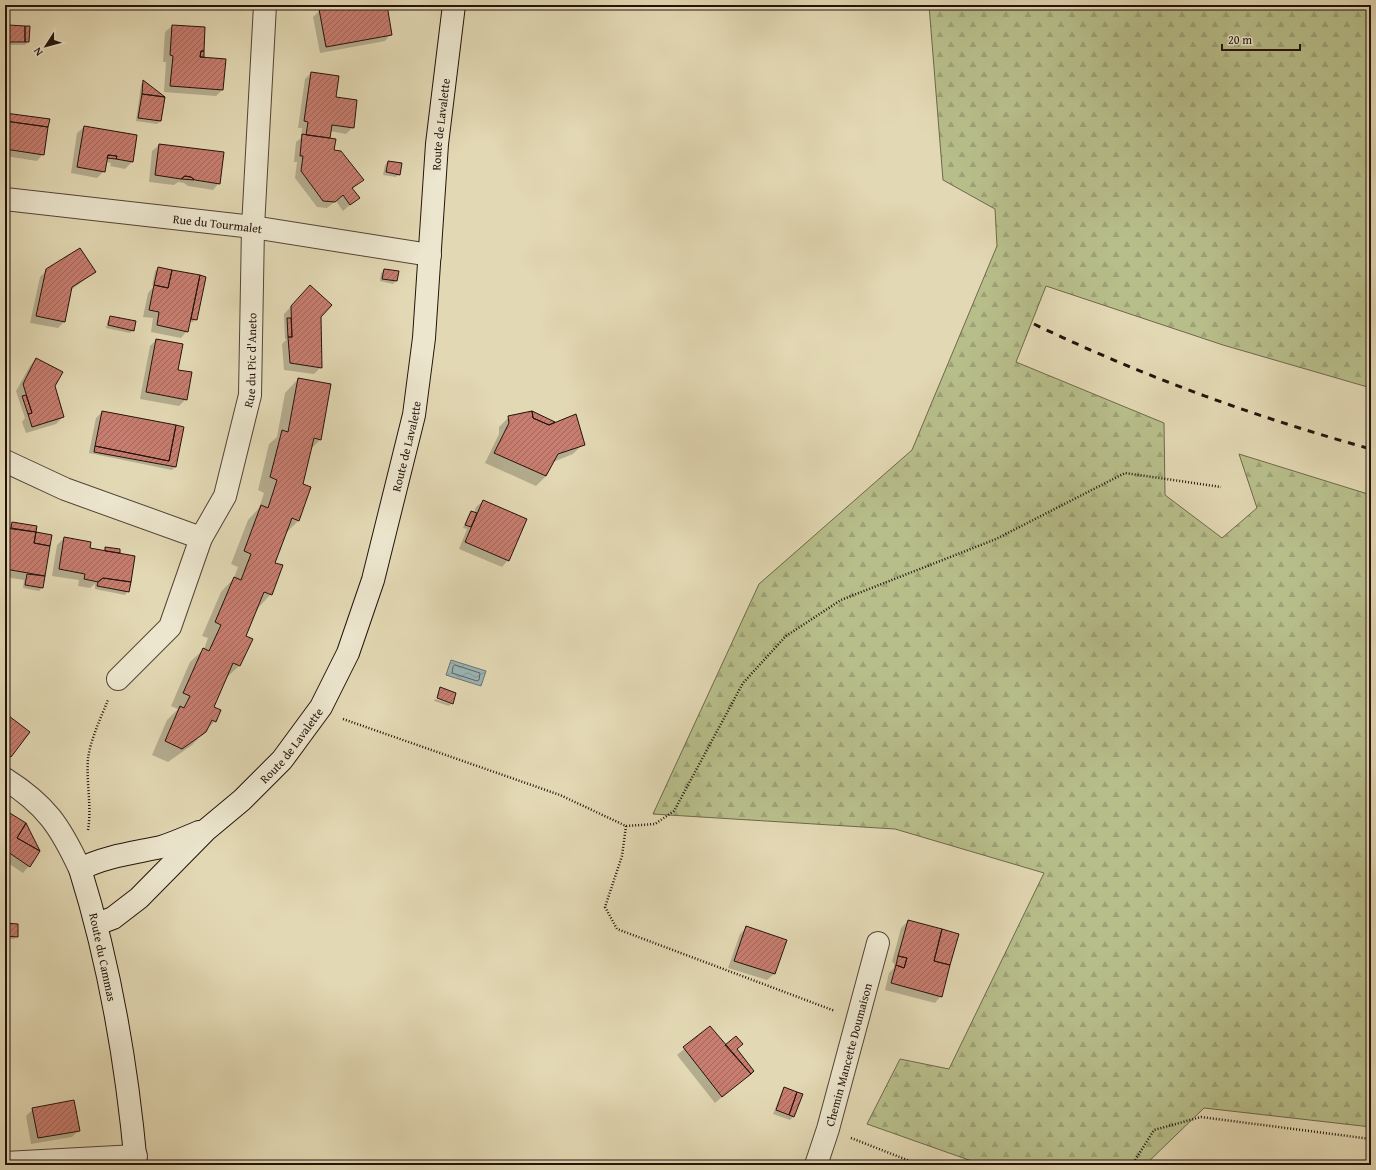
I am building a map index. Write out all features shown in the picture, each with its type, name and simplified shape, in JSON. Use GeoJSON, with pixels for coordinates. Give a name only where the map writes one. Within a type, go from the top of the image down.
{"type":"FeatureCollection","features":[{"type":"Feature","properties":{"kind":"street","name":"Rue du Pic d'Aneto"},"geometry":{"type":"LineString","coordinates":[[118,679],[170,627],[201,538],[226,496],[250,395],[253,227],[264,5]]}},
{"type":"Feature","properties":{"kind":"street","name":"Route de Lavalette"},"geometry":{"type":"LineString","coordinates":[[97,924],[113,918],[139,898],[206,830],[242,800],[282,760],[321,707],[348,653],[373,580],[414,415],[424,338],[437,144],[454,5]]}},
{"type":"Feature","properties":{"kind":"street","name":"Rue du Tourmalet"},"geometry":{"type":"LineString","coordinates":[[5,199],[253,227],[430,255]]}},
{"type":"Feature","properties":{"kind":"street"},"geometry":{"type":"LineString","coordinates":[[5,461],[65,489],[201,538]]}},
{"type":"Feature","properties":{"kind":"street","name":"Route du Cammas"},"geometry":{"type":"LineString","coordinates":[[5,778],[26,792],[51,816],[70,848],[80,869],[97,924],[121,1047],[136,1160]]}},
{"type":"Feature","properties":{"kind":"street","name":"Route de Lavalette"},"geometry":{"type":"LineString","coordinates":[[80,869],[94,862],[126,853],[162,846],[206,830]]}},
{"type":"Feature","properties":{"kind":"street","name":"Chemin Mancette Doumaison"},"geometry":{"type":"LineString","coordinates":[[816,1165],[828,1129],[878,943]]}},
{"type":"Feature","properties":{"kind":"street"},"geometry":{"type":"LineString","coordinates":[[5,1163],[136,1160]]}},
{"type":"Feature","properties":{"kind":"path"},"geometry":{"type":"LineString","coordinates":[[321,707],[342,718],[560,795],[626,826],[655,824],[674,811],[743,683],[786,636],[841,600],[996,539],[1125,472],[1221,486]]}},
{"type":"Feature","properties":{"kind":"path"},"geometry":{"type":"LineString","coordinates":[[80,869],[91,814],[88,758],[100,718],[118,679]]}},
{"type":"Feature","properties":{"kind":"path"},"geometry":{"type":"LineString","coordinates":[[626,826],[622,856],[605,907],[617,929],[857,1019]]}},
{"type":"Feature","properties":{"kind":"path"},"geometry":{"type":"LineString","coordinates":[[1132,1165],[1154,1130],[1201,1117],[1371,1139]]}},
{"type":"Feature","properties":{"kind":"path"},"geometry":{"type":"LineString","coordinates":[[828,1129],[920,1165]]}},
{"type":"Feature","properties":{"kind":"green space"},"geometry":{"type":"Polygon","coordinates":[[[929,5],[1371,5],[1371,388],[1223,345],[1046,286],[1016,362],[1164,423],[1165,495],[1222,538],[1257,508],[1239,454],[1371,495],[1371,1127],[1204,1108],[1145,1165],[983,1165],[867,1124],[900,1059],[949,1069],[1044,873],[895,829],[653,814],[759,584],[912,450],[997,246],[995,209],[943,180],[929,5]]]}},
{"type":"Feature","properties":{"kind":"water"},"geometry":{"type":"Polygon","coordinates":[[[451,660],[486,671],[481,686],[446,675],[451,660]]]}},
{"type":"Feature","properties":{"kind":"building"},"geometry":{"type":"Polygon","coordinates":[[[343,5],[356,5],[356,7],[387,5],[392,35],[326,47],[319,9],[343,5]]]}},
{"type":"Feature","properties":{"kind":"building"},"geometry":{"type":"Polygon","coordinates":[[[8,25],[25,26],[25,42],[7,42],[8,25]]]}},
{"type":"Feature","properties":{"kind":"building"},"geometry":{"type":"Polygon","coordinates":[[[172,25],[205,27],[204,51],[201,51],[200,57],[226,59],[223,90],[170,86],[173,56],[170,55],[172,25]]]}},
{"type":"Feature","properties":{"kind":"building"},"geometry":{"type":"Polygon","coordinates":[[[25,26],[30,26],[29,42],[25,42],[25,26]]]}},
{"type":"Feature","properties":{"kind":"building"},"geometry":{"type":"Polygon","coordinates":[[[201,51],[204,51],[204,57],[200,57],[201,51]]]}},
{"type":"Feature","properties":{"kind":"building"},"geometry":{"type":"Polygon","coordinates":[[[311,72],[339,76],[336,97],[357,100],[354,128],[332,125],[330,138],[306,135],[308,122],[304,121],[311,72]]]}},
{"type":"Feature","properties":{"kind":"building"},"geometry":{"type":"Polygon","coordinates":[[[143,80],[165,97],[142,94],[143,80]]]}},
{"type":"Feature","properties":{"kind":"building"},"geometry":{"type":"Polygon","coordinates":[[[142,94],[165,97],[161,121],[138,118],[142,94]]]}},
{"type":"Feature","properties":{"kind":"building"},"geometry":{"type":"Polygon","coordinates":[[[5,113],[50,119],[48,127],[5,121],[5,113]]]}},
{"type":"Feature","properties":{"kind":"building"},"geometry":{"type":"Polygon","coordinates":[[[5,121],[48,127],[44,155],[5,149],[5,121]]]}},
{"type":"Feature","properties":{"kind":"building"},"geometry":{"type":"Polygon","coordinates":[[[84,126],[137,135],[133,162],[116,159],[117,156],[108,155],[105,172],[77,167],[84,126]]]}},
{"type":"Feature","properties":{"kind":"building"},"geometry":{"type":"Polygon","coordinates":[[[302,134],[336,139],[334,150],[341,151],[364,180],[352,188],[360,198],[350,205],[343,195],[335,202],[323,201],[301,171],[303,156],[300,156],[302,134]]]}},
{"type":"Feature","properties":{"kind":"building"},"geometry":{"type":"Polygon","coordinates":[[[159,144],[224,152],[220,184],[195,180],[191,177],[185,176],[181,179],[155,175],[159,144]]]}},
{"type":"Feature","properties":{"kind":"building"},"geometry":{"type":"Polygon","coordinates":[[[108,155],[117,156],[116,159],[107,158],[108,155]]]}},
{"type":"Feature","properties":{"kind":"building"},"geometry":{"type":"Polygon","coordinates":[[[388,161],[402,163],[400,175],[386,172],[388,161]]]}},
{"type":"Feature","properties":{"kind":"building"},"geometry":{"type":"Polygon","coordinates":[[[185,176],[191,177],[194,180],[181,179],[185,176]]]}},
{"type":"Feature","properties":{"kind":"building"},"geometry":{"type":"Polygon","coordinates":[[[80,248],[96,272],[72,287],[65,322],[36,316],[46,269],[80,248]]]}},
{"type":"Feature","properties":{"kind":"building"},"geometry":{"type":"Polygon","coordinates":[[[158,267],[172,270],[168,288],[154,285],[158,267]]]}},
{"type":"Feature","properties":{"kind":"building"},"geometry":{"type":"Polygon","coordinates":[[[384,269],[399,271],[397,281],[382,279],[384,269]]]}},
{"type":"Feature","properties":{"kind":"building"},"geometry":{"type":"Polygon","coordinates":[[[172,270],[200,275],[188,332],[157,325],[159,312],[149,310],[154,285],[168,288],[172,270]]]}},
{"type":"Feature","properties":{"kind":"building"},"geometry":{"type":"Polygon","coordinates":[[[200,275],[206,277],[197,320],[191,319],[200,275]]]}},
{"type":"Feature","properties":{"kind":"building"},"geometry":{"type":"Polygon","coordinates":[[[310,285],[332,305],[321,317],[322,368],[290,363],[288,337],[292,337],[291,306],[310,285]]]}},
{"type":"Feature","properties":{"kind":"building"},"geometry":{"type":"Polygon","coordinates":[[[110,316],[136,321],[134,331],[108,325],[110,316]]]}},
{"type":"Feature","properties":{"kind":"building"},"geometry":{"type":"Polygon","coordinates":[[[287,318],[291,318],[292,337],[288,337],[287,318]]]}},
{"type":"Feature","properties":{"kind":"building"},"geometry":{"type":"Polygon","coordinates":[[[156,339],[183,344],[178,370],[192,372],[187,400],[146,392],[156,339]]]}},
{"type":"Feature","properties":{"kind":"building"},"geometry":{"type":"Polygon","coordinates":[[[36,358],[63,372],[55,386],[64,417],[32,427],[28,414],[32,413],[23,384],[36,358]]]}},
{"type":"Feature","properties":{"kind":"building"},"geometry":{"type":"Polygon","coordinates":[[[298,378],[331,384],[321,440],[314,438],[303,484],[311,487],[299,521],[292,518],[275,563],[283,565],[272,595],[264,592],[246,636],[253,639],[240,666],[233,663],[214,707],[221,710],[216,722],[212,720],[206,732],[182,749],[165,741],[180,706],[184,708],[190,696],[183,693],[203,648],[209,651],[221,625],[215,622],[234,577],[241,580],[251,554],[244,551],[261,505],[268,508],[277,480],[270,477],[282,430],[288,432],[298,378]]]}},
{"type":"Feature","properties":{"kind":"building"},"geometry":{"type":"Polygon","coordinates":[[[26,395],[32,413],[28,414],[22,396],[26,395]]]}},
{"type":"Feature","properties":{"kind":"building"},"geometry":{"type":"Polygon","coordinates":[[[102,411],[176,425],[169,461],[95,446],[102,411]]]}},
{"type":"Feature","properties":{"kind":"building"},"geometry":{"type":"Polygon","coordinates":[[[532,411],[555,422],[549,425],[533,418],[532,411]]]}},
{"type":"Feature","properties":{"kind":"building"},"geometry":{"type":"Polygon","coordinates":[[[532,411],[533,418],[549,425],[576,414],[585,445],[558,454],[546,476],[494,453],[509,423],[508,416],[532,411]]]}},
{"type":"Feature","properties":{"kind":"building"},"geometry":{"type":"Polygon","coordinates":[[[176,425],[184,427],[176,467],[94,452],[95,446],[169,461],[176,425]]]}},
{"type":"Feature","properties":{"kind":"building"},"geometry":{"type":"Polygon","coordinates":[[[483,500],[527,519],[509,561],[465,542],[483,500]]]}},
{"type":"Feature","properties":{"kind":"building"},"geometry":{"type":"Polygon","coordinates":[[[471,511],[477,513],[471,527],[465,525],[471,511]]]}},
{"type":"Feature","properties":{"kind":"building"},"geometry":{"type":"Polygon","coordinates":[[[12,522],[37,526],[36,532],[11,528],[12,522]]]}},
{"type":"Feature","properties":{"kind":"building"},"geometry":{"type":"Polygon","coordinates":[[[5,528],[36,532],[34,543],[50,546],[45,576],[5,569],[5,528]]]}},
{"type":"Feature","properties":{"kind":"building"},"geometry":{"type":"Polygon","coordinates":[[[36,532],[52,535],[50,546],[34,543],[36,532]]]}},
{"type":"Feature","properties":{"kind":"building"},"geometry":{"type":"Polygon","coordinates":[[[64,537],[91,542],[90,548],[135,556],[131,582],[103,578],[98,582],[84,579],[85,574],[59,569],[64,537]]]}},
{"type":"Feature","properties":{"kind":"building"},"geometry":{"type":"Polygon","coordinates":[[[105,547],[120,549],[120,553],[105,551],[105,547]]]}},
{"type":"Feature","properties":{"kind":"building"},"geometry":{"type":"Polygon","coordinates":[[[27,574],[45,576],[43,588],[25,585],[27,574]]]}},
{"type":"Feature","properties":{"kind":"building"},"geometry":{"type":"Polygon","coordinates":[[[103,578],[131,582],[129,592],[97,586],[98,582],[103,578]]]}},
{"type":"Feature","properties":{"kind":"building"},"geometry":{"type":"Polygon","coordinates":[[[440,687],[456,693],[453,704],[437,698],[440,687]]]}},
{"type":"Feature","properties":{"kind":"building"},"geometry":{"type":"Polygon","coordinates":[[[5,713],[30,732],[11,757],[5,752],[5,713]]]}},
{"type":"Feature","properties":{"kind":"building"},"geometry":{"type":"Polygon","coordinates":[[[5,810],[26,823],[17,838],[40,851],[30,867],[5,850],[5,810]]]}},
{"type":"Feature","properties":{"kind":"building"},"geometry":{"type":"Polygon","coordinates":[[[26,823],[40,851],[17,838],[26,823]]]}},
{"type":"Feature","properties":{"kind":"building"},"geometry":{"type":"Polygon","coordinates":[[[908,920],[942,929],[934,961],[950,965],[942,997],[891,983],[896,965],[904,968],[907,958],[898,956],[908,920]]]}},
{"type":"Feature","properties":{"kind":"building"},"geometry":{"type":"Polygon","coordinates":[[[5,923],[18,924],[18,937],[5,936],[5,923]]]}},
{"type":"Feature","properties":{"kind":"building"},"geometry":{"type":"Polygon","coordinates":[[[746,926],[787,940],[775,974],[734,961],[746,926]]]}},
{"type":"Feature","properties":{"kind":"building"},"geometry":{"type":"Polygon","coordinates":[[[942,929],[959,934],[950,965],[934,961],[942,929]]]}},
{"type":"Feature","properties":{"kind":"building"},"geometry":{"type":"Polygon","coordinates":[[[898,956],[907,958],[904,968],[896,965],[898,956]]]}},
{"type":"Feature","properties":{"kind":"building"},"geometry":{"type":"Polygon","coordinates":[[[710,1026],[751,1074],[722,1097],[683,1047],[710,1026]]]}},
{"type":"Feature","properties":{"kind":"building"},"geometry":{"type":"Polygon","coordinates":[[[736,1036],[743,1044],[737,1049],[754,1071],[751,1074],[725,1045],[736,1036]]]}},
{"type":"Feature","properties":{"kind":"building"},"geometry":{"type":"Polygon","coordinates":[[[784,1087],[797,1092],[789,1115],[776,1110],[784,1087]]]}},
{"type":"Feature","properties":{"kind":"building"},"geometry":{"type":"Polygon","coordinates":[[[797,1092],[803,1094],[794,1117],[789,1115],[797,1092]]]}},
{"type":"Feature","properties":{"kind":"building"},"geometry":{"type":"Polygon","coordinates":[[[74,1100],[80,1131],[38,1138],[32,1108],[74,1100]]]}},
{"type":"Feature","properties":{"kind":"railway"},"geometry":{"type":"LineString","coordinates":[[1034,324],[1116,361],[1200,394],[1328,437],[1371,449]]}}]}
